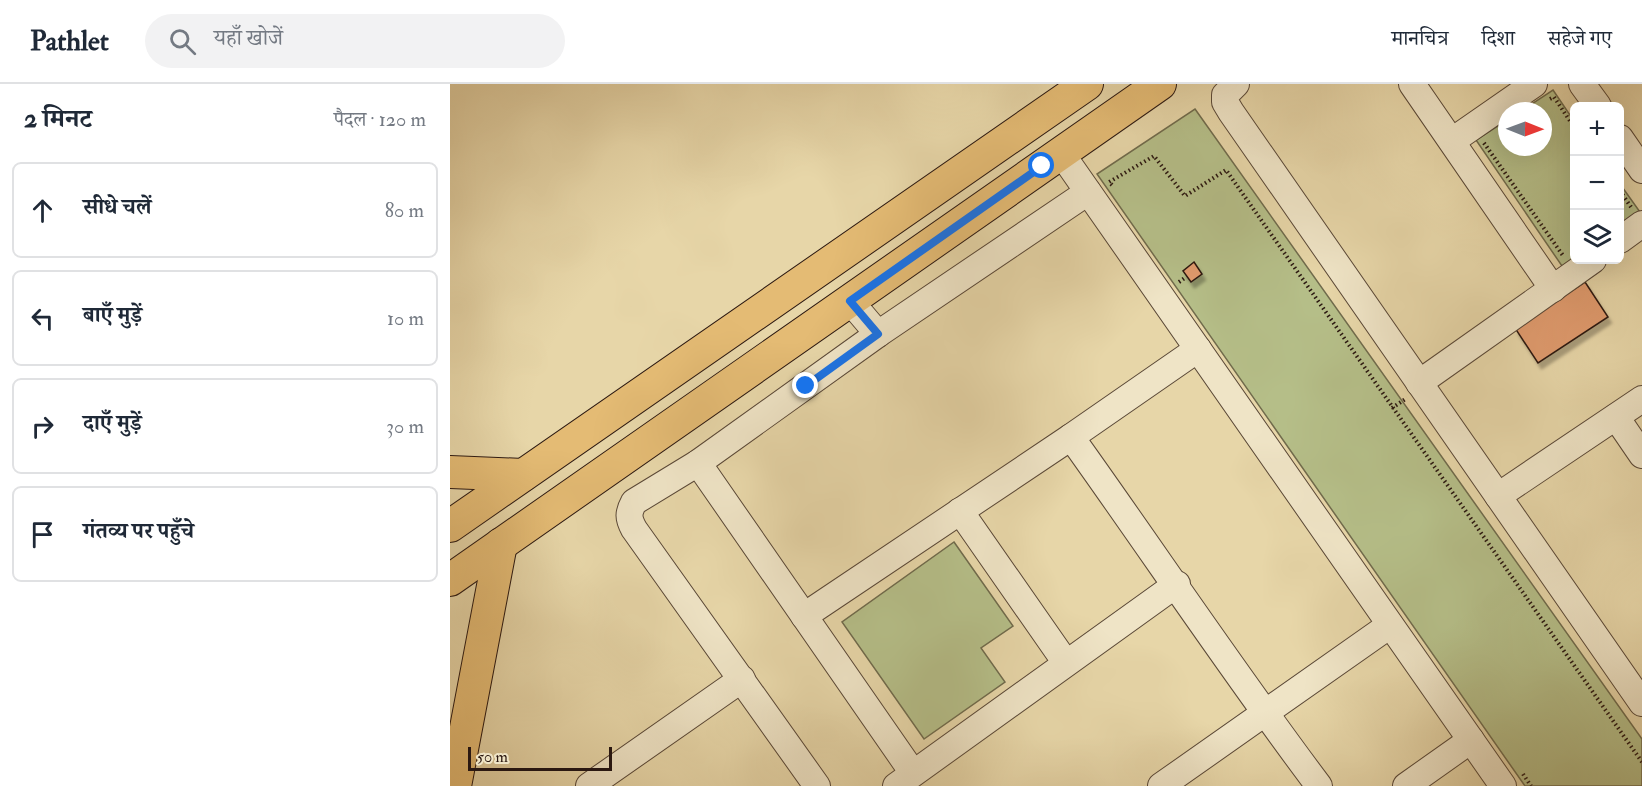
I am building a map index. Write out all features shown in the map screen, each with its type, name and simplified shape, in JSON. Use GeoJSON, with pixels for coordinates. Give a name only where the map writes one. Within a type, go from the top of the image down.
{"type":"FeatureCollection","features":[{"type":"Feature","properties":{"kind":"main road"},"geometry":{"type":"LineString","coordinates":[[450,526],[1087,84]]}},
{"type":"Feature","properties":{"kind":"main road"},"geometry":{"type":"LineString","coordinates":[[450,580],[1160,84]]}},
{"type":"Feature","properties":{"kind":"main road"},"geometry":{"type":"LineString","coordinates":[[450,472],[523,475]]}},
{"type":"Feature","properties":{"kind":"main road"},"geometry":{"type":"LineString","coordinates":[[455,786],[501,544]]}},
{"type":"Feature","properties":{"kind":"street"},"geometry":{"type":"LineString","coordinates":[[1236,84],[1225,95],[1225,102],[1642,703]]}},
{"type":"Feature","properties":{"kind":"street"},"geometry":{"type":"LineString","coordinates":[[1412,84],[1553,289]]}},
{"type":"Feature","properties":{"kind":"street"},"geometry":{"type":"LineString","coordinates":[[1582,84],[1595,102]]}},
{"type":"Feature","properties":{"kind":"street"},"geometry":{"type":"LineString","coordinates":[[1452,141],[1544,90]]}},
{"type":"Feature","properties":{"kind":"street"},"geometry":{"type":"LineString","coordinates":[[1624,144],[1642,170]]}},
{"type":"Feature","properties":{"kind":"street"},"geometry":{"type":"LineString","coordinates":[[1061,153],[1471,740],[1510,777]]}},
{"type":"Feature","properties":{"kind":"street"},"geometry":{"type":"LineString","coordinates":[[817,786],[628,520],[628,512],[634,502],[698,463],[878,334],[1088,192]]}},
{"type":"Feature","properties":{"kind":"street"},"geometry":{"type":"LineString","coordinates":[[1624,237],[1642,224]]}},
{"type":"Feature","properties":{"kind":"street"},"geometry":{"type":"LineString","coordinates":[[1419,383],[1553,289],[1575,264]]}},
{"type":"Feature","properties":{"kind":"street"},"geometry":{"type":"LineString","coordinates":[[850,301],[878,334]]}},
{"type":"Feature","properties":{"kind":"street"},"geometry":{"type":"LineString","coordinates":[[804,616],[1071,437],[1197,349]]}},
{"type":"Feature","properties":{"kind":"street"},"geometry":{"type":"LineString","coordinates":[[1498,496],[1642,399]]}},
{"type":"Feature","properties":{"kind":"street"},"geometry":{"type":"LineString","coordinates":[[1616,417],[1642,455]]}},
{"type":"Feature","properties":{"kind":"street"},"geometry":{"type":"LineString","coordinates":[[1071,437],[1177,584],[1264,713],[1319,786]]}},
{"type":"Feature","properties":{"kind":"street"},"geometry":{"type":"LineString","coordinates":[[698,463],[804,616],[905,779],[1177,584]]}},
{"type":"Feature","properties":{"kind":"street"},"geometry":{"type":"LineString","coordinates":[[960,511],[1066,663]]}},
{"type":"Feature","properties":{"kind":"street"},"geometry":{"type":"LineString","coordinates":[[1161,786],[1390,624]]}},
{"type":"Feature","properties":{"kind":"street"},"geometry":{"type":"LineString","coordinates":[[589,786],[742,679]]}},
{"type":"Feature","properties":{"kind":"street"},"geometry":{"type":"LineString","coordinates":[[1406,786],[1471,740]]}},
{"type":"Feature","properties":{"kind":"path"},"geometry":{"type":"LineString","coordinates":[[1544,90],[1570,121]]}},
{"type":"Feature","properties":{"kind":"path"},"geometry":{"type":"LineString","coordinates":[[1491,138],[1484,143],[1564,258],[1570,258]]}},
{"type":"Feature","properties":{"kind":"path"},"geometry":{"type":"LineString","coordinates":[[1116,191],[1109,182],[1154,156],[1185,196],[1226,170],[1642,762]]}},
{"type":"Feature","properties":{"kind":"path"},"geometry":{"type":"LineString","coordinates":[[1173,273],[1186,292]]}},
{"type":"Feature","properties":{"kind":"path"},"geometry":{"type":"LineString","coordinates":[[1179,282],[1186,277]]}},
{"type":"Feature","properties":{"kind":"path"},"geometry":{"type":"LineString","coordinates":[[1510,777],[1531,786]]}},
{"type":"Feature","properties":{"kind":"green space"},"geometry":{"type":"Polygon","coordinates":[[[1553,90],[1570,115],[1570,261],[1562,266],[1476,140],[1498,126],[1498,156],[1552,156],[1552,102],[1535,102],[1553,90]]]}},
{"type":"Feature","properties":{"kind":"green space"},"geometry":{"type":"Polygon","coordinates":[[[1195,109],[1642,739],[1642,786],[1525,786],[1097,174],[1195,109]]]}},
{"type":"Feature","properties":{"kind":"green space"},"geometry":{"type":"Polygon","coordinates":[[[1624,190],[1640,212],[1624,223],[1624,190]]]}},
{"type":"Feature","properties":{"kind":"green space"},"geometry":{"type":"Polygon","coordinates":[[[954,542],[1013,626],[981,648],[1005,682],[924,739],[842,622],[954,542]]]}},
{"type":"Feature","properties":{"kind":"building"},"geometry":{"type":"Polygon","coordinates":[[[1194,262],[1202,274],[1191,282],[1183,271],[1194,262]]]}},
{"type":"Feature","properties":{"kind":"building"},"geometry":{"type":"Polygon","coordinates":[[[1585,282],[1608,317],[1538,363],[1515,328],[1585,282]]]}},
{"type":"Feature","properties":{"kind":"route"},"geometry":{"type":"LineString","coordinates":[[806,386],[878,334],[850,301],[1042,166]]}}]}
